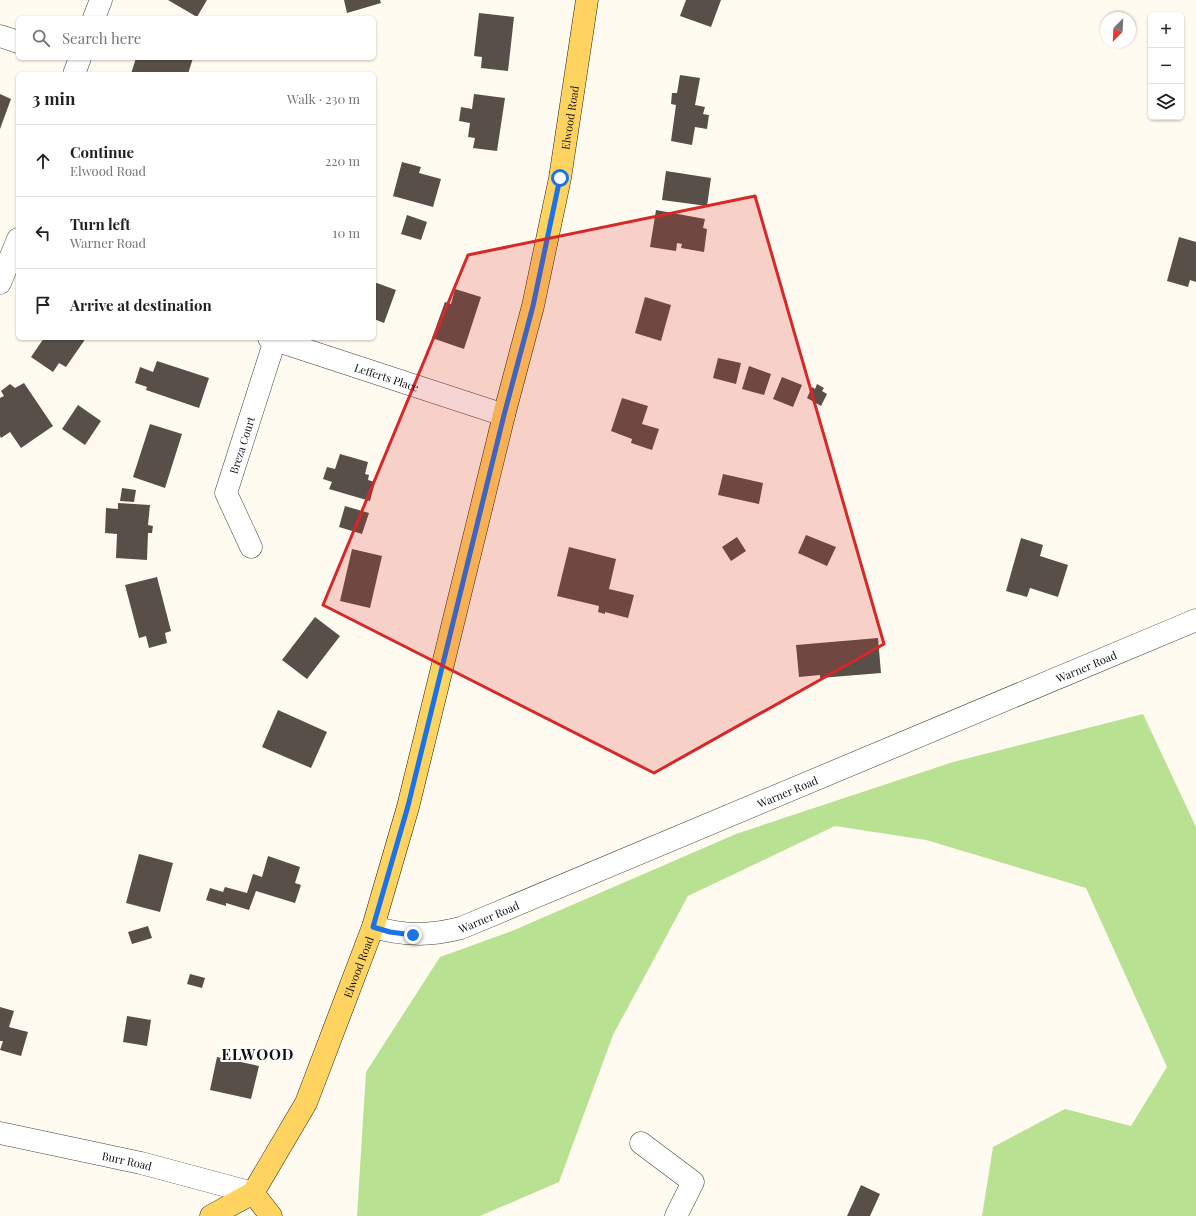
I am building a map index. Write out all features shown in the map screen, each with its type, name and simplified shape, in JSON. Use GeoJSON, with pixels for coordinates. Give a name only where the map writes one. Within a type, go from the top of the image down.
{"type":"FeatureCollection","features":[{"type":"Feature","properties":{"kind":"main road","name":"Elwood Road"},"geometry":{"type":"LineString","coordinates":[[253,1193],[306,1103],[373,927],[408,806],[504,415],[533,306],[560,178],[587,0]]}},
{"type":"Feature","properties":{"kind":"main road"},"geometry":{"type":"LineString","coordinates":[[211,1216],[253,1193],[271,1216]]}},
{"type":"Feature","properties":{"kind":"street"},"geometry":{"type":"LineString","coordinates":[[95,16],[101,0]]}},
{"type":"Feature","properties":{"kind":"street"},"geometry":{"type":"LineString","coordinates":[[0,36],[16,41]]}},
{"type":"Feature","properties":{"kind":"street"},"geometry":{"type":"LineString","coordinates":[[0,283],[16,250]]}},
{"type":"Feature","properties":{"kind":"street","name":"Breza Court"},"geometry":{"type":"LineString","coordinates":[[251,547],[226,493],[272,340]]}},
{"type":"Feature","properties":{"kind":"street","name":"Lefferts Place"},"geometry":{"type":"LineString","coordinates":[[275,340],[504,415]]}},
{"type":"Feature","properties":{"kind":"street","name":"Warner Road"},"geometry":{"type":"LineString","coordinates":[[373,927],[390,932],[413,935],[436,934],[461,928],[1196,620]]}},
{"type":"Feature","properties":{"kind":"street","name":"Burr Road"},"geometry":{"type":"LineString","coordinates":[[0,1133],[141,1163],[253,1193]]}},
{"type":"Feature","properties":{"kind":"street"},"geometry":{"type":"LineString","coordinates":[[641,1143],[693,1182],[676,1216]]}},
{"type":"Feature","properties":{"kind":"highlighted area"},"geometry":{"type":"Polygon","coordinates":[[[755,196],[884,644],[654,773],[323,605],[468,255],[755,196]]]}},
{"type":"Feature","properties":{"kind":"green space"},"geometry":{"type":"Polygon","coordinates":[[[1143,714],[1196,827],[1196,1216],[982,1216],[993,1147],[1065,1109],[1131,1126],[1167,1067],[1086,888],[926,840],[835,826],[688,896],[613,1035],[559,1182],[480,1216],[357,1216],[366,1072],[440,957],[512,931],[736,834],[953,762],[1143,714]]]}},
{"type":"Feature","properties":{"kind":"building"},"geometry":{"type":"Polygon","coordinates":[[[168,0],[207,0],[198,16],[168,0]]]}},
{"type":"Feature","properties":{"kind":"building"},"geometry":{"type":"Polygon","coordinates":[[[344,0],[380,0],[381,3],[347,13],[344,0]]]}},
{"type":"Feature","properties":{"kind":"building"},"geometry":{"type":"Polygon","coordinates":[[[686,0],[721,0],[711,27],[680,16],[686,0]]]}},
{"type":"Feature","properties":{"kind":"building"},"geometry":{"type":"Polygon","coordinates":[[[479,13],[514,17],[508,71],[481,68],[482,57],[474,56],[479,13]]]}},
{"type":"Feature","properties":{"kind":"building"},"geometry":{"type":"Polygon","coordinates":[[[135,60],[192,60],[189,72],[132,72],[135,60]]]}},
{"type":"Feature","properties":{"kind":"building"},"geometry":{"type":"Polygon","coordinates":[[[680,75],[700,78],[695,105],[705,107],[703,114],[709,115],[707,129],[695,127],[692,145],[671,141],[676,105],[671,104],[672,93],[677,93],[680,75]]]}},
{"type":"Feature","properties":{"kind":"building"},"geometry":{"type":"Polygon","coordinates":[[[0,94],[11,99],[0,129],[0,94]]]}},
{"type":"Feature","properties":{"kind":"building"},"geometry":{"type":"Polygon","coordinates":[[[474,94],[505,98],[497,151],[473,148],[475,138],[468,137],[470,123],[459,121],[461,107],[472,109],[474,94]]]}},
{"type":"Feature","properties":{"kind":"building"},"geometry":{"type":"Polygon","coordinates":[[[402,162],[421,167],[419,173],[441,179],[433,207],[393,196],[402,162]]]}},
{"type":"Feature","properties":{"kind":"building"},"geometry":{"type":"Polygon","coordinates":[[[666,171],[711,178],[707,206],[662,200],[666,171]]]}},
{"type":"Feature","properties":{"kind":"building"},"geometry":{"type":"Polygon","coordinates":[[[656,210],[705,219],[703,228],[707,229],[704,252],[681,248],[682,244],[677,243],[676,251],[650,247],[656,210]]]}},
{"type":"Feature","properties":{"kind":"building"},"geometry":{"type":"Polygon","coordinates":[[[407,215],[427,222],[421,240],[401,234],[407,215]]]}},
{"type":"Feature","properties":{"kind":"building"},"geometry":{"type":"Polygon","coordinates":[[[1179,237],[1196,242],[1196,282],[1190,280],[1188,287],[1167,281],[1179,237]]]}},
{"type":"Feature","properties":{"kind":"building"},"geometry":{"type":"Polygon","coordinates":[[[376,283],[396,290],[384,323],[376,320],[376,283]]]}},
{"type":"Feature","properties":{"kind":"building"},"geometry":{"type":"Polygon","coordinates":[[[455,289],[481,297],[464,349],[432,338],[445,302],[451,304],[455,289]]]}},
{"type":"Feature","properties":{"kind":"building"},"geometry":{"type":"Polygon","coordinates":[[[645,297],[671,305],[661,341],[635,333],[645,297]]]}},
{"type":"Feature","properties":{"kind":"building"},"geometry":{"type":"Polygon","coordinates":[[[43,340],[85,340],[66,367],[59,363],[53,372],[31,357],[43,340]]]}},
{"type":"Feature","properties":{"kind":"building"},"geometry":{"type":"Polygon","coordinates":[[[718,358],[741,363],[736,384],[713,378],[718,358]]]}},
{"type":"Feature","properties":{"kind":"building"},"geometry":{"type":"Polygon","coordinates":[[[157,361],[209,378],[199,408],[146,390],[147,387],[135,383],[140,367],[153,372],[157,361]]]}},
{"type":"Feature","properties":{"kind":"building"},"geometry":{"type":"Polygon","coordinates":[[[749,366],[771,374],[764,395],[742,389],[749,366]]]}},
{"type":"Feature","properties":{"kind":"building"},"geometry":{"type":"Polygon","coordinates":[[[782,377],[802,385],[793,407],[773,399],[782,377]]]}},
{"type":"Feature","properties":{"kind":"building"},"geometry":{"type":"Polygon","coordinates":[[[24,383],[53,426],[21,448],[10,432],[1,438],[0,436],[0,398],[4,396],[1,391],[10,384],[15,388],[24,383]]]}},
{"type":"Feature","properties":{"kind":"building"},"geometry":{"type":"Polygon","coordinates":[[[817,384],[824,388],[822,391],[827,394],[821,406],[807,398],[812,387],[815,389],[817,384]]]}},
{"type":"Feature","properties":{"kind":"building"},"geometry":{"type":"Polygon","coordinates":[[[622,398],[648,406],[642,424],[659,429],[652,450],[631,443],[632,439],[611,431],[622,398]]]}},
{"type":"Feature","properties":{"kind":"building"},"geometry":{"type":"Polygon","coordinates":[[[78,405],[101,421],[85,445],[62,429],[78,405]]]}},
{"type":"Feature","properties":{"kind":"building"},"geometry":{"type":"Polygon","coordinates":[[[150,424],[182,434],[165,488],[133,477],[150,424]]]}},
{"type":"Feature","properties":{"kind":"building"},"geometry":{"type":"Polygon","coordinates":[[[340,454],[368,462],[365,474],[369,475],[368,480],[375,482],[370,501],[329,489],[332,482],[323,479],[327,467],[335,469],[340,454]]]}},
{"type":"Feature","properties":{"kind":"building"},"geometry":{"type":"Polygon","coordinates":[[[723,474],[763,483],[759,504],[718,495],[723,474]]]}},
{"type":"Feature","properties":{"kind":"building"},"geometry":{"type":"Polygon","coordinates":[[[122,488],[136,490],[134,502],[120,501],[122,488]]]}},
{"type":"Feature","properties":{"kind":"building"},"geometry":{"type":"Polygon","coordinates":[[[118,503],[150,505],[148,525],[153,526],[152,533],[148,533],[147,560],[116,558],[117,534],[105,533],[106,508],[118,509],[118,503]]]}},
{"type":"Feature","properties":{"kind":"building"},"geometry":{"type":"Polygon","coordinates":[[[345,506],[369,513],[362,534],[339,527],[345,506]]]}},
{"type":"Feature","properties":{"kind":"building"},"geometry":{"type":"Polygon","coordinates":[[[806,535],[836,547],[827,566],[798,553],[806,535]]]}},
{"type":"Feature","properties":{"kind":"building"},"geometry":{"type":"Polygon","coordinates":[[[737,537],[746,551],[731,561],[722,547],[737,537]]]}},
{"type":"Feature","properties":{"kind":"building"},"geometry":{"type":"Polygon","coordinates":[[[1021,538],[1043,545],[1040,556],[1068,565],[1058,597],[1030,588],[1027,597],[1006,591],[1021,538]]]}},
{"type":"Feature","properties":{"kind":"building"},"geometry":{"type":"Polygon","coordinates":[[[569,547],[616,559],[609,589],[634,595],[628,618],[605,612],[605,614],[598,612],[599,606],[557,596],[569,547]]]}},
{"type":"Feature","properties":{"kind":"building"},"geometry":{"type":"Polygon","coordinates":[[[352,549],[382,556],[370,608],[340,601],[352,549]]]}},
{"type":"Feature","properties":{"kind":"building"},"geometry":{"type":"Polygon","coordinates":[[[157,577],[171,631],[165,633],[167,643],[149,648],[146,636],[139,638],[125,585],[157,577]]]}},
{"type":"Feature","properties":{"kind":"building"},"geometry":{"type":"Polygon","coordinates":[[[315,617],[340,636],[307,679],[282,660],[315,617]]]}},
{"type":"Feature","properties":{"kind":"building"},"geometry":{"type":"Polygon","coordinates":[[[878,638],[881,673],[820,678],[820,675],[799,677],[796,645],[878,638]]]}},
{"type":"Feature","properties":{"kind":"building"},"geometry":{"type":"Polygon","coordinates":[[[278,710],[327,732],[311,768],[262,747],[278,710]]]}},
{"type":"Feature","properties":{"kind":"building"},"geometry":{"type":"Polygon","coordinates":[[[139,854],[173,863],[160,912],[126,903],[139,854]]]}},
{"type":"Feature","properties":{"kind":"building"},"geometry":{"type":"Polygon","coordinates":[[[268,856],[300,867],[295,883],[301,885],[295,903],[256,891],[249,910],[226,903],[226,906],[206,900],[210,888],[223,892],[225,887],[247,893],[253,874],[262,877],[268,856]]]}},
{"type":"Feature","properties":{"kind":"building"},"geometry":{"type":"Polygon","coordinates":[[[148,926],[152,938],[132,944],[128,932],[148,926]]]}},
{"type":"Feature","properties":{"kind":"building"},"geometry":{"type":"Polygon","coordinates":[[[190,974],[205,978],[202,988],[187,984],[190,974]]]}},
{"type":"Feature","properties":{"kind":"building"},"geometry":{"type":"Polygon","coordinates":[[[0,1007],[14,1011],[9,1027],[28,1032],[21,1056],[0,1050],[3,1041],[0,1041],[0,1007]]]}},
{"type":"Feature","properties":{"kind":"building"},"geometry":{"type":"Polygon","coordinates":[[[127,1016],[151,1020],[147,1046],[123,1042],[127,1016]]]}},
{"type":"Feature","properties":{"kind":"building"},"geometry":{"type":"Polygon","coordinates":[[[217,1057],[259,1066],[251,1099],[210,1090],[217,1057]]]}},
{"type":"Feature","properties":{"kind":"building"},"geometry":{"type":"Polygon","coordinates":[[[861,1185],[880,1194],[870,1216],[847,1216],[861,1185]]]}},
{"type":"Feature","properties":{"kind":"district","name":"ELWOOD"},"geometry":{"type":"Point","coordinates":[258,1054]}},
{"type":"Feature","properties":{"kind":"route"},"geometry":{"type":"LineString","coordinates":[[413,935],[390,932],[373,927],[408,806],[504,415],[533,306],[560,178]]}}]}
